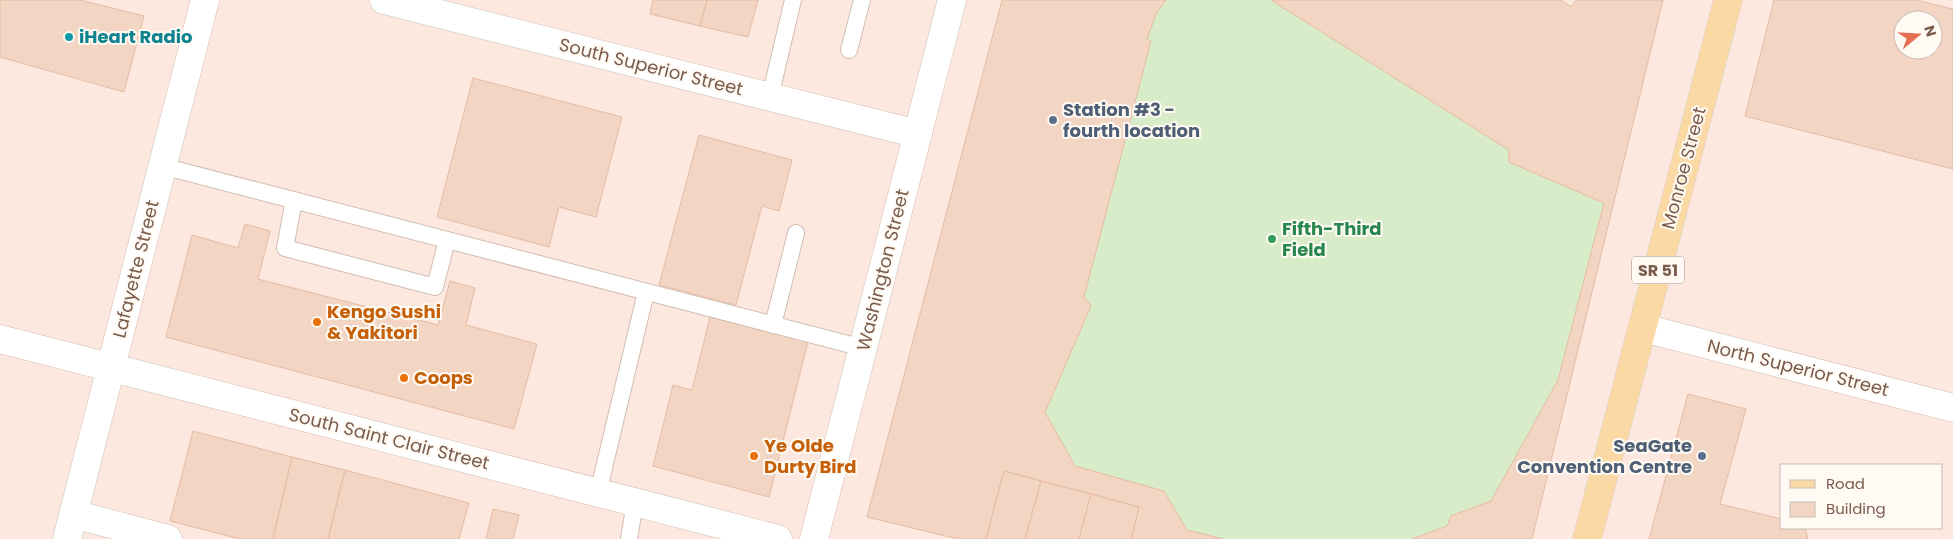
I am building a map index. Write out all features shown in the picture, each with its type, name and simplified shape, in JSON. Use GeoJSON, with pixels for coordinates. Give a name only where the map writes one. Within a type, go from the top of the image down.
{"type":"FeatureCollection","features":[{"type":"Feature","properties":{"kind":"main road","name":"Monroe Street"},"geometry":{"type":"LineString","coordinates":[[1587,539],[1728,0]]}},
{"type":"Feature","properties":{"kind":"street","name":"Lafayette Street"},"geometry":{"type":"LineString","coordinates":[[70,527],[205,0]]}},
{"type":"Feature","properties":{"kind":"street","name":"South Superior Street"},"geometry":{"type":"LineString","coordinates":[[384,0],[918,134]]}},
{"type":"Feature","properties":{"kind":"street","name":"Washington Street"},"geometry":{"type":"LineString","coordinates":[[814,539],[952,0]]}},
{"type":"Feature","properties":{"kind":"street","name":"North Superior Street"},"geometry":{"type":"LineString","coordinates":[[1642,328],[1953,408]]}},
{"type":"Feature","properties":{"kind":"street","name":"South Saint Clair Street"},"geometry":{"type":"LineString","coordinates":[[0,339],[778,539]]}},
{"type":"Feature","properties":{"kind":"street"},"geometry":{"type":"LineString","coordinates":[[70,527],[168,539]]}},
{"type":"Feature","properties":{"kind":"lane"},"geometry":{"type":"LineString","coordinates":[[770,97],[792,0]]}},
{"type":"Feature","properties":{"kind":"lane"},"geometry":{"type":"LineString","coordinates":[[849,50],[862,0]]}},
{"type":"Feature","properties":{"kind":"lane"},"geometry":{"type":"LineString","coordinates":[[162,166],[863,348]]}},
{"type":"Feature","properties":{"kind":"lane"},"geometry":{"type":"LineString","coordinates":[[294,200],[285,248],[407,280],[435,287],[447,240]]}},
{"type":"Feature","properties":{"kind":"lane"},"geometry":{"type":"LineString","coordinates":[[773,325],[796,233]]}},
{"type":"Feature","properties":{"kind":"lane"},"geometry":{"type":"LineString","coordinates":[[598,493],[646,292]]}},
{"type":"Feature","properties":{"kind":"lane"},"geometry":{"type":"LineString","coordinates":[[629,539],[635,502]]}},
{"type":"Feature","properties":{"kind":"shaded area"},"geometry":{"type":"Polygon","coordinates":[[[0,0],[1953,0],[1953,539],[0,539],[0,0]]]}},
{"type":"Feature","properties":{"kind":"green space","name":"Fifth-Third Field"},"geometry":{"type":"Polygon","coordinates":[[[1002,0],[1561,0],[1571,6],[1576,0],[1663,0],[1532,539],[958,539],[867,517],[1002,0]]]}},
{"type":"Feature","properties":{"kind":"building","name":"iHeart Radio"},"geometry":{"type":"Polygon","coordinates":[[[0,0],[80,0],[144,16],[124,92],[0,57],[0,0]]]}},
{"type":"Feature","properties":{"kind":"building"},"geometry":{"type":"Polygon","coordinates":[[[653,0],[707,0],[700,26],[650,14],[653,0]]]}},
{"type":"Feature","properties":{"kind":"building"},"geometry":{"type":"Polygon","coordinates":[[[707,0],[758,0],[748,37],[700,26],[707,0]]]}},
{"type":"Feature","properties":{"kind":"building"},"geometry":{"type":"Polygon","coordinates":[[[1002,0],[1166,0],[1157,12],[1147,39],[1151,41],[1084,297],[1091,306],[1045,412],[1075,466],[1164,491],[1187,530],[1223,539],[1131,539],[1139,507],[1004,471],[986,539],[958,539],[867,517],[1002,0]]]}},
{"type":"Feature","properties":{"kind":"building"},"geometry":{"type":"Polygon","coordinates":[[[1271,0],[1561,0],[1571,7],[1576,0],[1663,0],[1532,539],[1412,539],[1447,526],[1451,516],[1491,501],[1558,380],[1604,203],[1509,162],[1509,150],[1271,0]]]}},
{"type":"Feature","properties":{"kind":"building"},"geometry":{"type":"Polygon","coordinates":[[[1774,0],[1916,0],[1953,9],[1953,169],[1745,116],[1774,0]]]}},
{"type":"Feature","properties":{"kind":"building"},"geometry":{"type":"Polygon","coordinates":[[[473,78],[622,117],[596,217],[559,207],[549,247],[437,217],[473,78]]]}},
{"type":"Feature","properties":{"kind":"building"},"geometry":{"type":"Polygon","coordinates":[[[699,135],[792,160],[779,211],[762,206],[736,305],[659,285],[699,135]]]}},
{"type":"Feature","properties":{"kind":"building"},"geometry":{"type":"Polygon","coordinates":[[[245,224],[270,231],[258,279],[438,325],[450,281],[475,288],[466,325],[537,344],[514,429],[166,337],[192,235],[238,248],[245,224]]]}},
{"type":"Feature","properties":{"kind":"building"},"geometry":{"type":"Polygon","coordinates":[[[710,317],[808,342],[769,497],[653,466],[673,385],[692,390],[710,317]]]}},
{"type":"Feature","properties":{"kind":"building","name":"SeaGate Convention Centre"},"geometry":{"type":"Polygon","coordinates":[[[1688,394],[1746,409],[1720,504],[1780,519],[1780,529],[1805,529],[1808,539],[1649,539],[1688,394]]]}},
{"type":"Feature","properties":{"kind":"building"},"geometry":{"type":"Polygon","coordinates":[[[193,431],[292,457],[273,539],[240,539],[170,521],[193,431]]]}},
{"type":"Feature","properties":{"kind":"building"},"geometry":{"type":"Polygon","coordinates":[[[292,457],[345,470],[328,539],[273,539],[292,457]]]}},
{"type":"Feature","properties":{"kind":"building"},"geometry":{"type":"Polygon","coordinates":[[[345,470],[469,503],[459,539],[328,539],[345,470]]]}},
{"type":"Feature","properties":{"kind":"building"},"geometry":{"type":"Polygon","coordinates":[[[1004,471],[1041,481],[1025,539],[986,539],[1004,471]]]}},
{"type":"Feature","properties":{"kind":"building"},"geometry":{"type":"Polygon","coordinates":[[[1041,481],[1091,494],[1079,539],[1025,539],[1041,481]]]}},
{"type":"Feature","properties":{"kind":"building"},"geometry":{"type":"Polygon","coordinates":[[[1091,494],[1139,507],[1131,539],[1079,539],[1091,494]]]}},
{"type":"Feature","properties":{"kind":"building"},"geometry":{"type":"Polygon","coordinates":[[[493,509],[519,515],[513,539],[486,539],[493,509]]]}},
{"type":"Feature","properties":{"kind":"place","name":"iHeart Radio"},"geometry":{"type":"Point","coordinates":[69,37]}},
{"type":"Feature","properties":{"kind":"place","name":"Station #3 - fourth location"},"geometry":{"type":"Point","coordinates":[1053,120]}},
{"type":"Feature","properties":{"kind":"place","name":"Fifth-Third Field"},"geometry":{"type":"Point","coordinates":[1272,239]}},
{"type":"Feature","properties":{"kind":"place","name":"Kengo Sushi & Yakitori"},"geometry":{"type":"Point","coordinates":[317,322]}},
{"type":"Feature","properties":{"kind":"place","name":"Coops"},"geometry":{"type":"Point","coordinates":[404,378]}},
{"type":"Feature","properties":{"kind":"place","name":"Ye Olde Durty Bird"},"geometry":{"type":"Point","coordinates":[754,456]}},
{"type":"Feature","properties":{"kind":"place","name":"SeaGate Convention Centre"},"geometry":{"type":"Point","coordinates":[1702,456]}}]}
